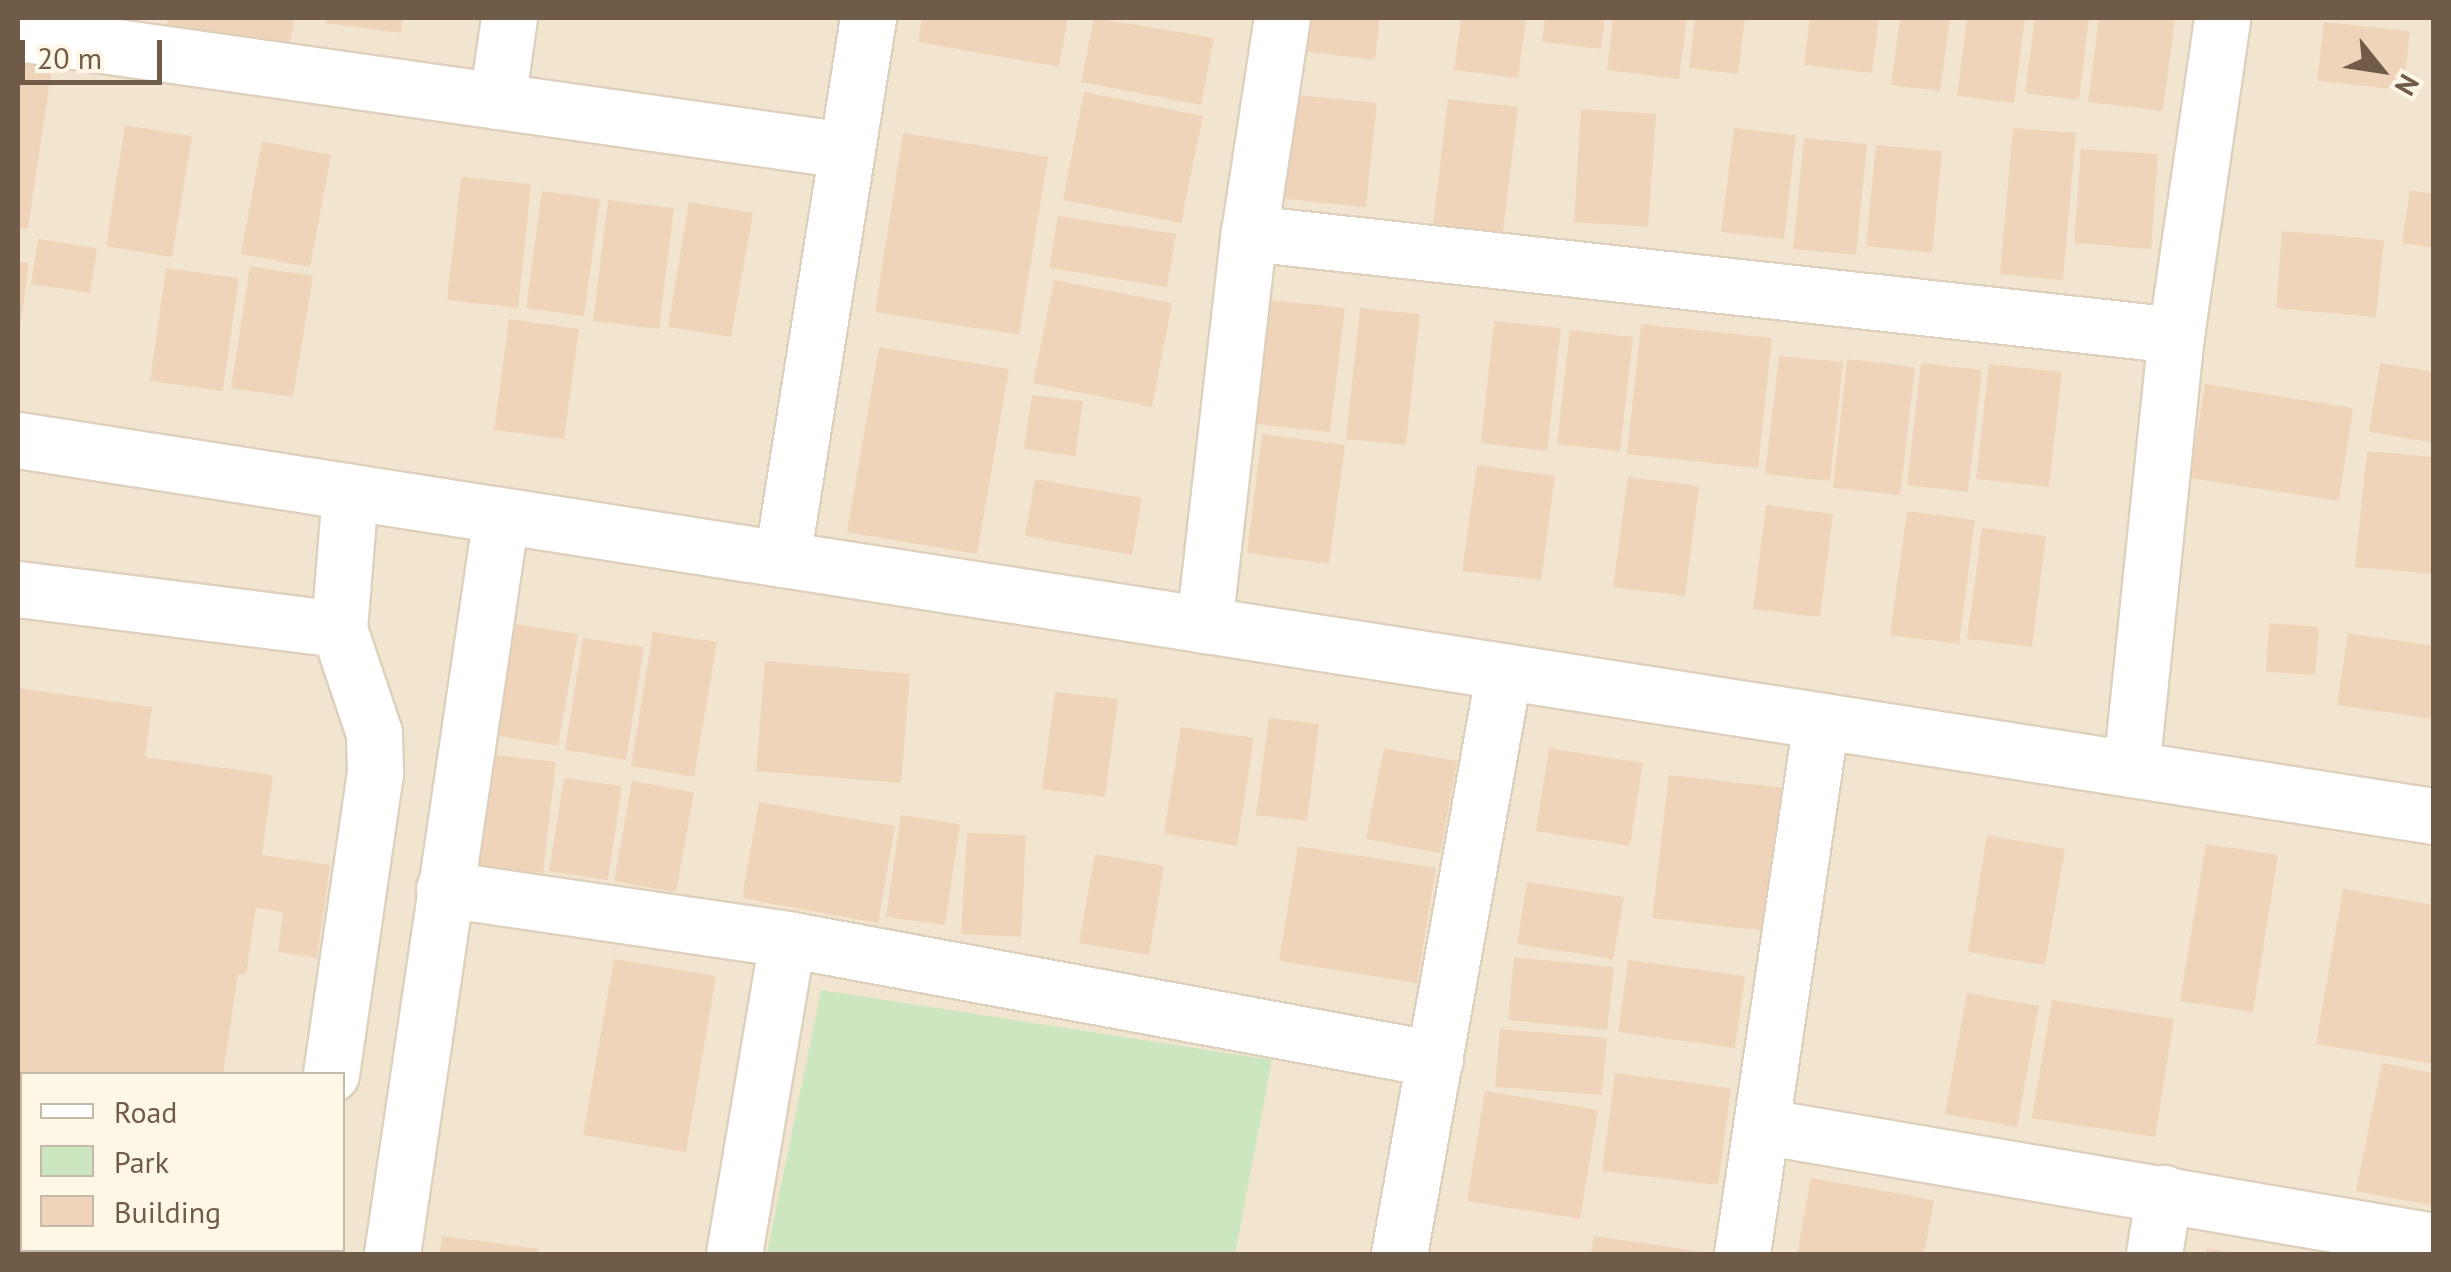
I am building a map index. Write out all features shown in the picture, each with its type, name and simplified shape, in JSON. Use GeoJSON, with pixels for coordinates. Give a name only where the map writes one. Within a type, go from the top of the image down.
{"type":"FeatureCollection","features":[{"type":"Feature","properties":{"kind":"street"},"geometry":{"type":"LineString","coordinates":[[497,101],[509,18]]}},
{"type":"Feature","properties":{"kind":"street"},"geometry":{"type":"LineString","coordinates":[[782,559],[868,18]]}},
{"type":"Feature","properties":{"kind":"street"},"geometry":{"type":"LineString","coordinates":[[1204,625],[1249,233],[1282,18]]}},
{"type":"Feature","properties":{"kind":"street"},"geometry":{"type":"LineString","coordinates":[[2131,769],[2176,335],[2222,18]]}},
{"type":"Feature","properties":{"kind":"street"},"geometry":{"type":"LineString","coordinates":[[18,33],[118,32],[497,101],[846,150]]}},
{"type":"Feature","properties":{"kind":"street"},"geometry":{"type":"LineString","coordinates":[[1249,233],[2176,335]]}},
{"type":"Feature","properties":{"kind":"street"},"geometry":{"type":"LineString","coordinates":[[18,440],[2434,816]]}},
{"type":"Feature","properties":{"kind":"street"},"geometry":{"type":"LineString","coordinates":[[332,1072],[375,774],[374,733],[340,629],[350,492]]}},
{"type":"Feature","properties":{"kind":"street"},"geometry":{"type":"LineString","coordinates":[[392,1254],[502,516]]}},
{"type":"Feature","properties":{"kind":"street"},"geometry":{"type":"LineString","coordinates":[[18,589],[340,629]]}},
{"type":"Feature","properties":{"kind":"street"},"geometry":{"type":"LineString","coordinates":[[1399,1254],[1504,671]]}},
{"type":"Feature","properties":{"kind":"street"},"geometry":{"type":"LineString","coordinates":[[1742,1254],[1821,721]]}},
{"type":"Feature","properties":{"kind":"street"},"geometry":{"type":"LineString","coordinates":[[444,889],[787,939],[1435,1058]]}},
{"type":"Feature","properties":{"kind":"street"},"geometry":{"type":"LineString","coordinates":[[734,1254],[787,939]]}},
{"type":"Feature","properties":{"kind":"street"},"geometry":{"type":"LineString","coordinates":[[1762,1126],[2434,1241]]}},
{"type":"Feature","properties":{"kind":"street"},"geometry":{"type":"LineString","coordinates":[[2154,1254],[2164,1193]]}},
{"type":"Feature","properties":{"kind":"shaded area"},"geometry":{"type":"Polygon","coordinates":[[[18,18],[2433,18],[2433,1254],[18,1254],[18,18]]]}},
{"type":"Feature","properties":{"kind":"green space"},"geometry":{"type":"Polygon","coordinates":[[[821,990],[1272,1060],[1235,1254],[767,1254],[821,990]]]}},
{"type":"Feature","properties":{"kind":"building"},"geometry":{"type":"Polygon","coordinates":[[[168,18],[295,18],[285,64],[164,39],[168,18]]]}},
{"type":"Feature","properties":{"kind":"building"},"geometry":{"type":"Polygon","coordinates":[[[326,18],[403,18],[401,33],[325,23],[326,18]]]}},
{"type":"Feature","properties":{"kind":"building"},"geometry":{"type":"Polygon","coordinates":[[[922,18],[1068,18],[1059,67],[918,42],[922,18]]]}},
{"type":"Feature","properties":{"kind":"building"},"geometry":{"type":"Polygon","coordinates":[[[1094,18],[1214,38],[1201,105],[1081,82],[1094,18]]]}},
{"type":"Feature","properties":{"kind":"building"},"geometry":{"type":"Polygon","coordinates":[[[1306,18],[1380,18],[1375,60],[1302,51],[1306,18]]]}},
{"type":"Feature","properties":{"kind":"building"},"geometry":{"type":"Polygon","coordinates":[[[1461,18],[1526,18],[1518,78],[1454,70],[1461,18]]]}},
{"type":"Feature","properties":{"kind":"building"},"geometry":{"type":"Polygon","coordinates":[[[1545,18],[1605,18],[1601,49],[1542,42],[1545,18]]]}},
{"type":"Feature","properties":{"kind":"building"},"geometry":{"type":"Polygon","coordinates":[[[1613,18],[1687,18],[1679,79],[1607,70],[1613,18]]]}},
{"type":"Feature","properties":{"kind":"building"},"geometry":{"type":"Polygon","coordinates":[[[1695,18],[1745,18],[1738,74],[1689,68],[1695,18]]]}},
{"type":"Feature","properties":{"kind":"building"},"geometry":{"type":"Polygon","coordinates":[[[1810,18],[1879,18],[1872,73],[1804,65],[1810,18]]]}},
{"type":"Feature","properties":{"kind":"building"},"geometry":{"type":"Polygon","coordinates":[[[1900,18],[1950,18],[1940,91],[1891,85],[1900,18]]]}},
{"type":"Feature","properties":{"kind":"building"},"geometry":{"type":"Polygon","coordinates":[[[1967,18],[2025,18],[2014,103],[1957,96],[1967,18]]]}},
{"type":"Feature","properties":{"kind":"building"},"geometry":{"type":"Polygon","coordinates":[[[2035,18],[2089,18],[2079,100],[2025,93],[2035,18]]]}},
{"type":"Feature","properties":{"kind":"building"},"geometry":{"type":"Polygon","coordinates":[[[2099,18],[2175,18],[2163,111],[2088,102],[2099,18]]]}},
{"type":"Feature","properties":{"kind":"building"},"geometry":{"type":"Polygon","coordinates":[[[2324,22],[2410,31],[2404,90],[2317,81],[2324,22]]]}},
{"type":"Feature","properties":{"kind":"building"},"geometry":{"type":"Polygon","coordinates":[[[18,62],[52,67],[28,229],[18,228],[18,62]]]}},
{"type":"Feature","properties":{"kind":"building"},"geometry":{"type":"Polygon","coordinates":[[[1084,92],[1203,116],[1181,223],[1063,200],[1084,92]]]}},
{"type":"Feature","properties":{"kind":"building"},"geometry":{"type":"Polygon","coordinates":[[[1296,95],[1377,103],[1366,207],[1285,199],[1296,95]]]}},
{"type":"Feature","properties":{"kind":"building"},"geometry":{"type":"Polygon","coordinates":[[[1448,99],[1518,107],[1503,232],[1433,224],[1448,99]]]}},
{"type":"Feature","properties":{"kind":"building"},"geometry":{"type":"Polygon","coordinates":[[[1581,109],[1656,114],[1648,227],[1574,222],[1581,109]]]}},
{"type":"Feature","properties":{"kind":"building"},"geometry":{"type":"Polygon","coordinates":[[[125,125],[192,136],[172,257],[106,246],[125,125]]]}},
{"type":"Feature","properties":{"kind":"building"},"geometry":{"type":"Polygon","coordinates":[[[1734,128],[1796,135],[1784,239],[1721,232],[1734,128]]]}},
{"type":"Feature","properties":{"kind":"building"},"geometry":{"type":"Polygon","coordinates":[[[2013,128],[2076,133],[2063,280],[2000,274],[2013,128]]]}},
{"type":"Feature","properties":{"kind":"building"},"geometry":{"type":"Polygon","coordinates":[[[903,133],[1048,157],[1019,335],[875,312],[903,133]]]}},
{"type":"Feature","properties":{"kind":"building"},"geometry":{"type":"Polygon","coordinates":[[[1804,138],[1867,144],[1856,255],[1793,249],[1804,138]]]}},
{"type":"Feature","properties":{"kind":"building"},"geometry":{"type":"Polygon","coordinates":[[[262,141],[331,155],[310,267],[241,254],[262,141]]]}},
{"type":"Feature","properties":{"kind":"building"},"geometry":{"type":"Polygon","coordinates":[[[1876,145],[1942,151],[1932,253],[1866,246],[1876,145]]]}},
{"type":"Feature","properties":{"kind":"building"},"geometry":{"type":"Polygon","coordinates":[[[2081,149],[2158,154],[2151,249],[2074,243],[2081,149]]]}},
{"type":"Feature","properties":{"kind":"building"},"geometry":{"type":"Polygon","coordinates":[[[461,177],[531,184],[518,308],[447,300],[461,177]]]}},
{"type":"Feature","properties":{"kind":"building"},"geometry":{"type":"Polygon","coordinates":[[[2410,190],[2434,194],[2434,248],[2402,243],[2410,190]]]}},
{"type":"Feature","properties":{"kind":"building"},"geometry":{"type":"Polygon","coordinates":[[[542,191],[600,199],[584,316],[526,308],[542,191]]]}},
{"type":"Feature","properties":{"kind":"building"},"geometry":{"type":"Polygon","coordinates":[[[608,200],[674,208],[659,329],[593,321],[608,200]]]}},
{"type":"Feature","properties":{"kind":"building"},"geometry":{"type":"Polygon","coordinates":[[[689,202],[753,213],[731,337],[668,327],[689,202]]]}},
{"type":"Feature","properties":{"kind":"building"},"geometry":{"type":"Polygon","coordinates":[[[1058,216],[1176,234],[1167,287],[1049,268],[1058,216]]]}},
{"type":"Feature","properties":{"kind":"building"},"geometry":{"type":"Polygon","coordinates":[[[2282,231],[2384,240],[2376,317],[2276,308],[2282,231]]]}},
{"type":"Feature","properties":{"kind":"building"},"geometry":{"type":"Polygon","coordinates":[[[38,239],[97,248],[90,293],[31,284],[38,239]]]}},
{"type":"Feature","properties":{"kind":"building"},"geometry":{"type":"Polygon","coordinates":[[[18,262],[29,263],[20,329],[18,329],[18,262]]]}},
{"type":"Feature","properties":{"kind":"building"},"geometry":{"type":"Polygon","coordinates":[[[250,266],[313,276],[293,397],[231,388],[250,266]]]}},
{"type":"Feature","properties":{"kind":"building"},"geometry":{"type":"Polygon","coordinates":[[[166,268],[239,278],[223,391],[150,381],[166,268]]]}},
{"type":"Feature","properties":{"kind":"building"},"geometry":{"type":"Polygon","coordinates":[[[1054,280],[1172,303],[1152,407],[1033,383],[1054,280]]]}},
{"type":"Feature","properties":{"kind":"building"},"geometry":{"type":"Polygon","coordinates":[[[1270,300],[1345,308],[1330,432],[1256,424],[1270,300]]]}},
{"type":"Feature","properties":{"kind":"building"},"geometry":{"type":"Polygon","coordinates":[[[1360,308],[1420,314],[1406,445],[1346,439],[1360,308]]]}},
{"type":"Feature","properties":{"kind":"building"},"geometry":{"type":"Polygon","coordinates":[[[509,319],[579,329],[564,439],[494,430],[509,319]]]}},
{"type":"Feature","properties":{"kind":"building"},"geometry":{"type":"Polygon","coordinates":[[[1494,321],[1561,328],[1547,451],[1481,443],[1494,321]]]}},
{"type":"Feature","properties":{"kind":"building"},"geometry":{"type":"Polygon","coordinates":[[[1641,324],[1772,338],[1758,468],[1627,454],[1641,324]]]}},
{"type":"Feature","properties":{"kind":"building"},"geometry":{"type":"Polygon","coordinates":[[[1570,330],[1633,337],[1620,451],[1557,444],[1570,330]]]}},
{"type":"Feature","properties":{"kind":"building"},"geometry":{"type":"Polygon","coordinates":[[[879,347],[1009,369],[977,554],[847,532],[879,347]]]}},
{"type":"Feature","properties":{"kind":"building"},"geometry":{"type":"Polygon","coordinates":[[[1779,356],[1843,362],[1830,481],[1765,474],[1779,356]]]}},
{"type":"Feature","properties":{"kind":"building"},"geometry":{"type":"Polygon","coordinates":[[[1847,359],[1915,367],[1900,495],[1833,488],[1847,359]]]}},
{"type":"Feature","properties":{"kind":"building"},"geometry":{"type":"Polygon","coordinates":[[[1921,363],[1982,370],[1968,492],[1907,485],[1921,363]]]}},
{"type":"Feature","properties":{"kind":"building"},"geometry":{"type":"Polygon","coordinates":[[[2380,363],[2434,372],[2434,443],[2369,432],[2380,363]]]}},
{"type":"Feature","properties":{"kind":"building"},"geometry":{"type":"Polygon","coordinates":[[[1989,364],[2062,372],[2049,487],[1976,479],[1989,364]]]}},
{"type":"Feature","properties":{"kind":"building"},"geometry":{"type":"Polygon","coordinates":[[[2205,384],[2353,408],[2339,501],[2190,478],[2205,384]]]}},
{"type":"Feature","properties":{"kind":"building"},"geometry":{"type":"Polygon","coordinates":[[[1032,395],[1083,401],[1075,456],[1024,449],[1032,395]]]}},
{"type":"Feature","properties":{"kind":"building"},"geometry":{"type":"Polygon","coordinates":[[[1262,434],[1345,445],[1329,564],[1247,553],[1262,434]]]}},
{"type":"Feature","properties":{"kind":"building"},"geometry":{"type":"Polygon","coordinates":[[[2367,451],[2434,457],[2434,574],[2355,567],[2367,451]]]}},
{"type":"Feature","properties":{"kind":"building"},"geometry":{"type":"Polygon","coordinates":[[[1477,465],[1555,476],[1541,580],[1462,571],[1477,465]]]}},
{"type":"Feature","properties":{"kind":"building"},"geometry":{"type":"Polygon","coordinates":[[[1628,477],[1699,486],[1685,596],[1613,587],[1628,477]]]}},
{"type":"Feature","properties":{"kind":"building"},"geometry":{"type":"Polygon","coordinates":[[[1035,479],[1142,498],[1132,555],[1025,536],[1035,479]]]}},
{"type":"Feature","properties":{"kind":"building"},"geometry":{"type":"Polygon","coordinates":[[[1766,505],[1833,514],[1820,617],[1753,609],[1766,505]]]}},
{"type":"Feature","properties":{"kind":"building"},"geometry":{"type":"Polygon","coordinates":[[[1907,511],[1975,520],[1959,644],[1890,635],[1907,511]]]}},
{"type":"Feature","properties":{"kind":"building"},"geometry":{"type":"Polygon","coordinates":[[[1982,528],[2046,536],[2032,647],[1967,639],[1982,528]]]}},
{"type":"Feature","properties":{"kind":"building"},"geometry":{"type":"Polygon","coordinates":[[[2269,623],[2319,627],[2315,675],[2266,672],[2269,623]]]}},
{"type":"Feature","properties":{"kind":"building"},"geometry":{"type":"Polygon","coordinates":[[[516,624],[578,634],[558,746],[497,736],[516,624]]]}},
{"type":"Feature","properties":{"kind":"building"},"geometry":{"type":"Polygon","coordinates":[[[653,632],[717,642],[694,777],[631,766],[653,632]]]}},
{"type":"Feature","properties":{"kind":"building"},"geometry":{"type":"Polygon","coordinates":[[[2348,633],[2434,646],[2434,719],[2337,705],[2348,633]]]}},
{"type":"Feature","properties":{"kind":"building"},"geometry":{"type":"Polygon","coordinates":[[[583,638],[644,647],[626,760],[565,750],[583,638]]]}},
{"type":"Feature","properties":{"kind":"building"},"geometry":{"type":"Polygon","coordinates":[[[765,661],[910,674],[901,783],[756,771],[765,661]]]}},
{"type":"Feature","properties":{"kind":"building"},"geometry":{"type":"Polygon","coordinates":[[[18,688],[152,707],[145,757],[273,775],[262,855],[330,865],[317,958],[278,952],[283,912],[256,908],[246,974],[238,974],[223,1072],[20,1072],[20,1252],[198,1254],[18,1254],[18,688]]]}},
{"type":"Feature","properties":{"kind":"building"},"geometry":{"type":"Polygon","coordinates":[[[1055,692],[1118,699],[1105,797],[1042,789],[1055,692]]]}},
{"type":"Feature","properties":{"kind":"building"},"geometry":{"type":"Polygon","coordinates":[[[1269,718],[1319,724],[1307,821],[1256,815],[1269,718]]]}},
{"type":"Feature","properties":{"kind":"building"},"geometry":{"type":"Polygon","coordinates":[[[1181,727],[1254,738],[1237,846],[1164,834],[1181,727]]]}},
{"type":"Feature","properties":{"kind":"building"},"geometry":{"type":"Polygon","coordinates":[[[1384,748],[1457,761],[1440,853],[1366,839],[1384,748]]]}},
{"type":"Feature","properties":{"kind":"building"},"geometry":{"type":"Polygon","coordinates":[[[1549,748],[1643,763],[1630,846],[1536,831],[1549,748]]]}},
{"type":"Feature","properties":{"kind":"building"},"geometry":{"type":"Polygon","coordinates":[[[486,754],[556,762],[543,873],[473,865],[486,754]]]}},
{"type":"Feature","properties":{"kind":"building"},"geometry":{"type":"Polygon","coordinates":[[[1669,775],[1784,788],[1766,931],[1652,918],[1669,775]]]}},
{"type":"Feature","properties":{"kind":"building"},"geometry":{"type":"Polygon","coordinates":[[[564,778],[622,786],[608,880],[549,871],[564,778]]]}},
{"type":"Feature","properties":{"kind":"building"},"geometry":{"type":"Polygon","coordinates":[[[632,781],[694,792],[676,892],[614,881],[632,781]]]}},
{"type":"Feature","properties":{"kind":"building"},"geometry":{"type":"Polygon","coordinates":[[[759,802],[895,826],[878,923],[742,898],[759,802]]]}},
{"type":"Feature","properties":{"kind":"building"},"geometry":{"type":"Polygon","coordinates":[[[901,815],[960,824],[945,925],[886,917],[901,815]]]}},
{"type":"Feature","properties":{"kind":"building"},"geometry":{"type":"Polygon","coordinates":[[[967,833],[1026,835],[1021,937],[961,934],[967,833]]]}},
{"type":"Feature","properties":{"kind":"building"},"geometry":{"type":"Polygon","coordinates":[[[1987,835],[2065,849],[2045,965],[1968,952],[1987,835]]]}},
{"type":"Feature","properties":{"kind":"building"},"geometry":{"type":"Polygon","coordinates":[[[2206,844],[2278,855],[2253,1012],[2180,1001],[2206,844]]]}},
{"type":"Feature","properties":{"kind":"building"},"geometry":{"type":"Polygon","coordinates":[[[1298,846],[1436,868],[1417,983],[1279,961],[1298,846]]]}},
{"type":"Feature","properties":{"kind":"building"},"geometry":{"type":"Polygon","coordinates":[[[1095,854],[1164,866],[1149,955],[1079,943],[1095,854]]]}},
{"type":"Feature","properties":{"kind":"building"},"geometry":{"type":"Polygon","coordinates":[[[1527,882],[1624,897],[1613,959],[1517,944],[1527,882]]]}},
{"type":"Feature","properties":{"kind":"building"},"geometry":{"type":"Polygon","coordinates":[[[2343,889],[2434,905],[2434,1064],[2316,1044],[2343,889]]]}},
{"type":"Feature","properties":{"kind":"building"},"geometry":{"type":"Polygon","coordinates":[[[1514,957],[1614,967],[1607,1030],[1508,1020],[1514,957]]]}},
{"type":"Feature","properties":{"kind":"building"},"geometry":{"type":"Polygon","coordinates":[[[614,959],[716,976],[686,1152],[583,1135],[614,959]]]}},
{"type":"Feature","properties":{"kind":"building"},"geometry":{"type":"Polygon","coordinates":[[[1628,960],[1745,976],[1735,1048],[1618,1032],[1628,960]]]}},
{"type":"Feature","properties":{"kind":"building"},"geometry":{"type":"Polygon","coordinates":[[[1967,993],[2039,1006],[2017,1127],[1945,1114],[1967,993]]]}},
{"type":"Feature","properties":{"kind":"building"},"geometry":{"type":"Polygon","coordinates":[[[2052,1000],[2174,1019],[2155,1137],[2032,1118],[2052,1000]]]}},
{"type":"Feature","properties":{"kind":"building"},"geometry":{"type":"Polygon","coordinates":[[[1500,1029],[1607,1038],[1602,1095],[1495,1087],[1500,1029]]]}},
{"type":"Feature","properties":{"kind":"building"},"geometry":{"type":"Polygon","coordinates":[[[2382,1063],[2434,1073],[2434,1206],[2356,1191],[2382,1063]]]}},
{"type":"Feature","properties":{"kind":"building"},"geometry":{"type":"Polygon","coordinates":[[[1615,1073],[1731,1088],[1718,1185],[1602,1171],[1615,1073]]]}},
{"type":"Feature","properties":{"kind":"building"},"geometry":{"type":"Polygon","coordinates":[[[1485,1091],[1598,1110],[1580,1219],[1467,1201],[1485,1091]]]}},
{"type":"Feature","properties":{"kind":"building"},"geometry":{"type":"Polygon","coordinates":[[[1811,1178],[1934,1200],[1924,1254],[1797,1254],[1811,1178]]]}},
{"type":"Feature","properties":{"kind":"building"},"geometry":{"type":"Polygon","coordinates":[[[442,1236],[539,1249],[538,1254],[440,1254],[442,1236]]]}},
{"type":"Feature","properties":{"kind":"building"},"geometry":{"type":"Polygon","coordinates":[[[1594,1236],[1697,1251],[1697,1254],[1591,1254],[1594,1236]]]}},
{"type":"Feature","properties":{"kind":"building"},"geometry":{"type":"Polygon","coordinates":[[[2207,1248],[2232,1253],[2232,1254],[2206,1254],[2207,1248]]]}}]}
